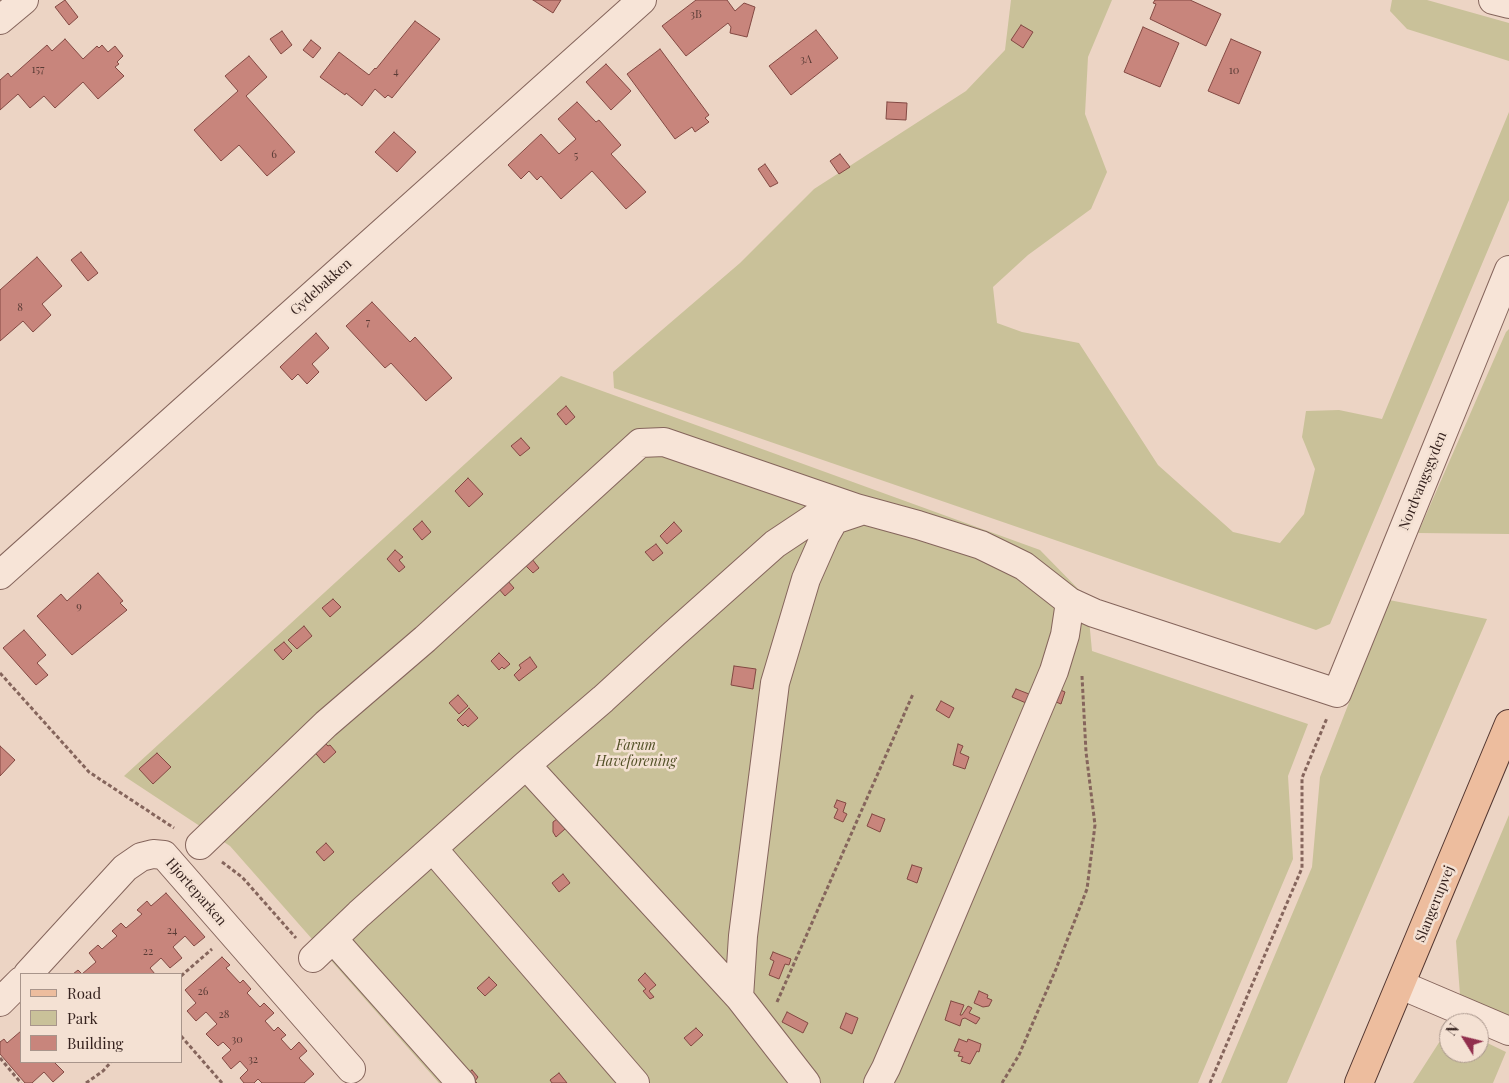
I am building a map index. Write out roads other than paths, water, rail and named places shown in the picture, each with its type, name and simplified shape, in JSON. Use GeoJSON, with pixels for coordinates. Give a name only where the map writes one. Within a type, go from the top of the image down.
{"type":"FeatureCollection","features":[{"type":"Feature","properties":{"kind":"main road","name":"Slangerupvej"},"geometry":{"type":"LineString","coordinates":[[1359,1083],[1509,724]]}},
{"type":"Feature","properties":{"kind":"street"},"geometry":{"type":"LineString","coordinates":[[0,20],[24,0]]}},
{"type":"Feature","properties":{"kind":"street","name":"Gydebakken"},"geometry":{"type":"LineString","coordinates":[[0,575],[642,0]]}},
{"type":"Feature","properties":{"kind":"street"},"geometry":{"type":"LineString","coordinates":[[1493,0],[1509,4]]}},
{"type":"Feature","properties":{"kind":"street","name":"Nordvangsgyden"},"geometry":{"type":"LineString","coordinates":[[1070,602],[1094,613],[1337,693],[1509,270]]}},
{"type":"Feature","properties":{"kind":"street"},"geometry":{"type":"LineString","coordinates":[[200,845],[326,724],[424,639],[640,443],[664,442],[851,506],[918,525],[981,546],[1024,566],[1070,602],[1065,634],[1054,672],[929,968],[878,1083]]}},
{"type":"Feature","properties":{"kind":"street"},"geometry":{"type":"LineString","coordinates":[[313,958],[526,765],[604,699],[775,544],[851,506]]}},
{"type":"Feature","properties":{"kind":"street"},"geometry":{"type":"LineString","coordinates":[[739,997],[743,936],[774,683],[806,579],[834,520],[851,506]]}},
{"type":"Feature","properties":{"kind":"street"},"geometry":{"type":"LineString","coordinates":[[526,765],[739,997],[806,1083]]}},
{"type":"Feature","properties":{"kind":"street"},"geometry":{"type":"LineString","coordinates":[[433,849],[635,1083]]}},
{"type":"Feature","properties":{"kind":"street","name":"Hjorteparken"},"geometry":{"type":"LineString","coordinates":[[29,973],[125,868],[141,857],[153,854],[164,855],[351,1069]]}},
{"type":"Feature","properties":{"kind":"street"},"geometry":{"type":"LineString","coordinates":[[333,939],[461,1083]]}},
{"type":"Feature","properties":{"kind":"street"},"geometry":{"type":"LineString","coordinates":[[0,1002],[20,982]]}},
{"type":"Feature","properties":{"kind":"street"},"geometry":{"type":"LineString","coordinates":[[1401,985],[1509,1031]]}},
{"type":"Feature","properties":{"kind":"park label","name":"Farum Haveforening"},"geometry":{"type":"Point","coordinates":[636,754]}}]}
